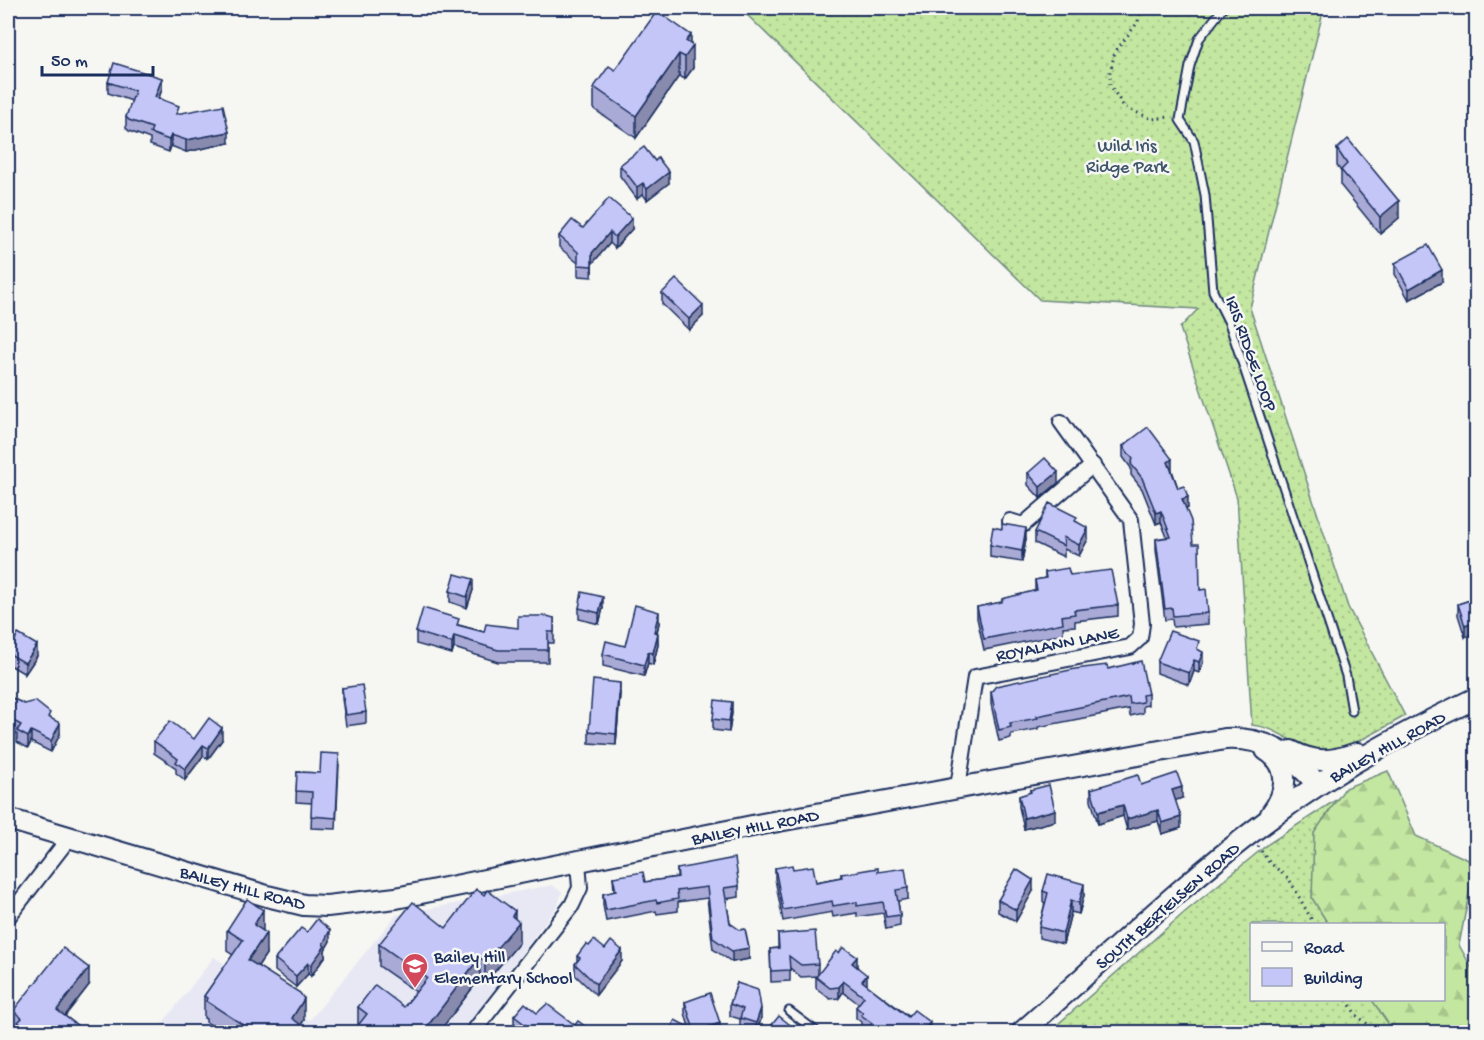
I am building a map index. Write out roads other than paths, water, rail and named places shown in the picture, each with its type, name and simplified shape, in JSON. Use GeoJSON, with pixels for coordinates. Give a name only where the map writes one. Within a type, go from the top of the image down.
{"type":"FeatureCollection","features":[{"type":"Feature","properties":{"kind":"main road","name":"BAILEY HILL ROAD"},"geometry":{"type":"LineString","coordinates":[[8,819],[267,896],[323,906],[396,898],[958,787],[1199,743],[1245,739],[1271,744],[1294,760],[1318,784],[1393,740],[1476,698]]}},
{"type":"Feature","properties":{"kind":"main road"},"geometry":{"type":"LineString","coordinates":[[1245,739],[1270,753],[1281,765],[1284,773],[1282,798],[1257,828]]}},
{"type":"Feature","properties":{"kind":"main road"},"geometry":{"type":"LineString","coordinates":[[1271,744],[1323,762],[1393,740]]}},
{"type":"Feature","properties":{"kind":"main road","name":"SOUTH BERTELSEN ROAD"},"geometry":{"type":"LineString","coordinates":[[1022,1032],[1257,828],[1318,784]]}},
{"type":"Feature","properties":{"kind":"street","name":"ROYALANN LANE"},"geometry":{"type":"LineString","coordinates":[[958,787],[973,679],[1130,647],[1144,640],[1131,520],[1061,422]]}},
{"type":"Feature","properties":{"kind":"street"},"geometry":{"type":"LineString","coordinates":[[1010,521],[1023,525],[1092,465]]}},
{"type":"Feature","properties":{"kind":"street"},"geometry":{"type":"LineString","coordinates":[[8,917],[69,838]]}},
{"type":"Feature","properties":{"kind":"street"},"geometry":{"type":"LineString","coordinates":[[473,1032],[577,898],[581,882],[578,861]]}},
{"type":"Feature","properties":{"kind":"lane","name":"IRIS RIDGE LOOP"},"geometry":{"type":"LineString","coordinates":[[1223,8],[1199,39],[1179,116],[1194,141],[1203,181],[1214,295],[1229,322],[1346,676],[1352,711]]}},
{"type":"Feature","properties":{"kind":"lane"},"geometry":{"type":"LineString","coordinates":[[789,1011],[816,1032]]}},
{"type":"Feature","properties":{"kind":"place","name":"Bailey Hill Elementary School"},"geometry":{"type":"Point","coordinates":[415,989]}},
{"type":"Feature","properties":{"kind":"park label","name":"Wild Iris Ridge Park"},"geometry":{"type":"Point","coordinates":[1127,155]}}]}
